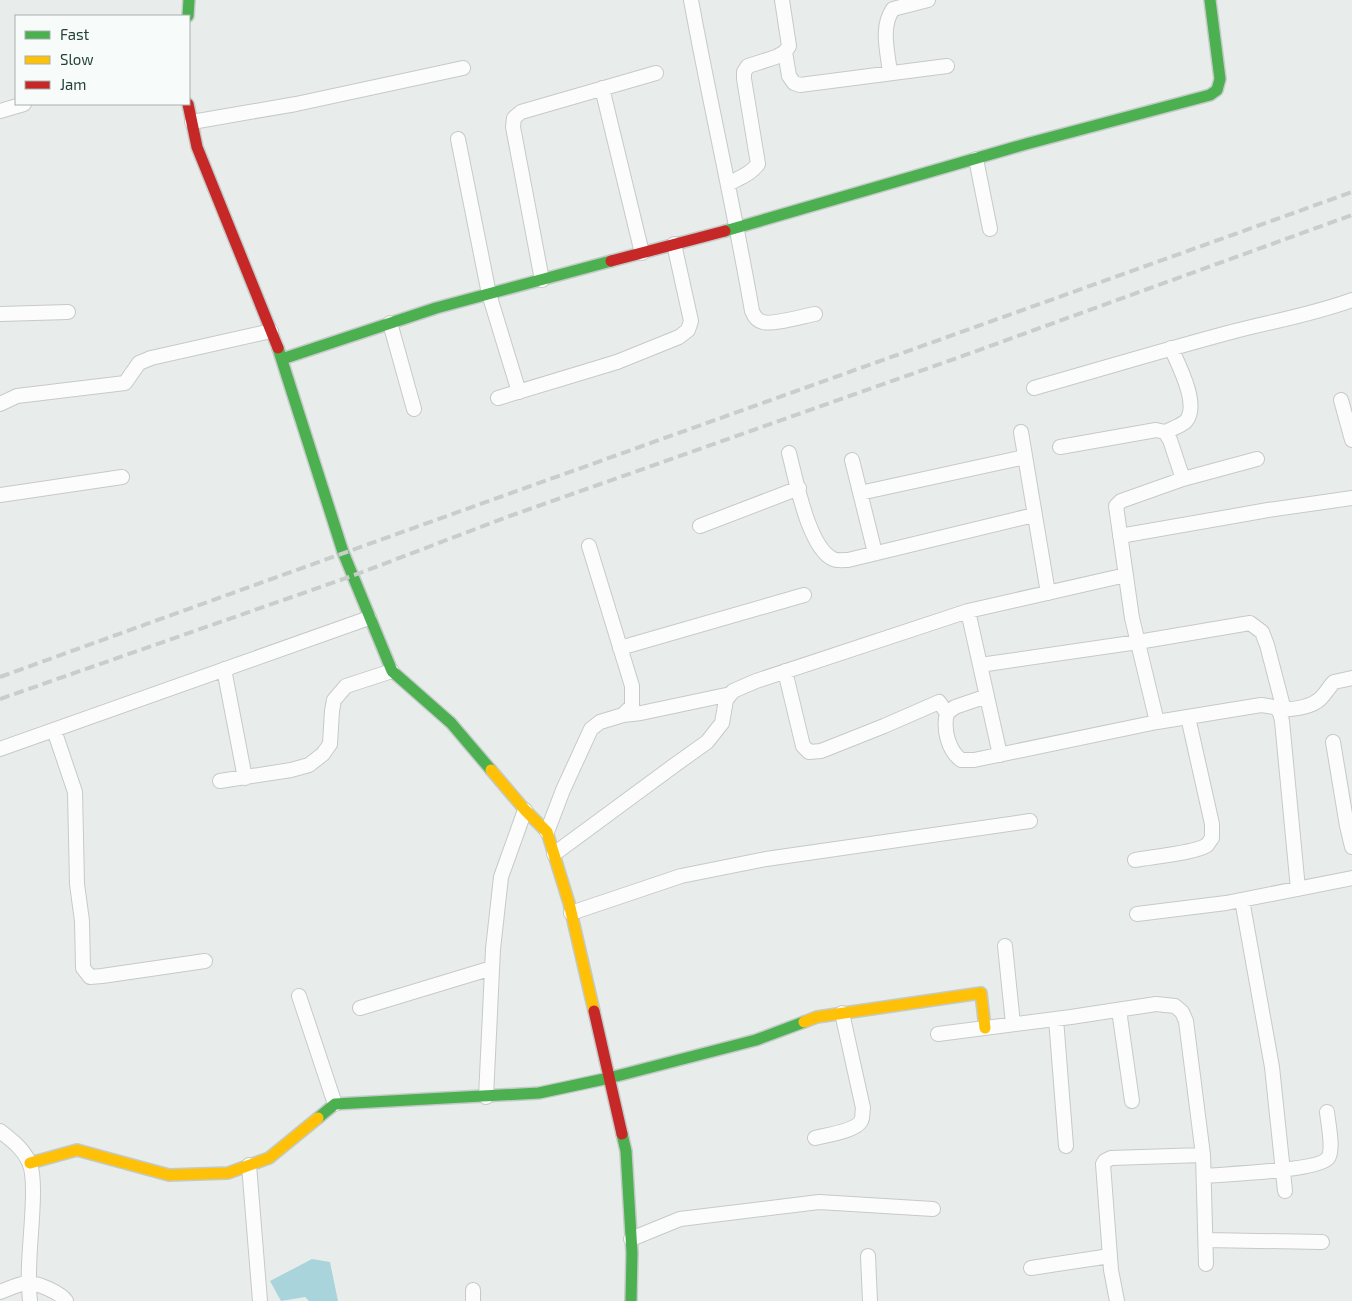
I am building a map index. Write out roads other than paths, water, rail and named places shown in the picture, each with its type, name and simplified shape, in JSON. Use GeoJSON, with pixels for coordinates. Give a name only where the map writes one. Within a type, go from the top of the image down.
{"type":"FeatureCollection","features":[{"type":"Feature","properties":{"kind":"street"},"geometry":{"type":"LineString","coordinates":[[188,15],[189,0]]}},
{"type":"Feature","properties":{"kind":"street"},"geometry":{"type":"LineString","coordinates":[[691,0],[709,97],[737,226],[752,311],[755,317],[763,322],[777,322],[816,314]]}},
{"type":"Feature","properties":{"kind":"street"},"geometry":{"type":"LineString","coordinates":[[728,184],[754,170],[758,164],[744,72],[748,66],[785,52],[789,46],[782,0]]}},
{"type":"Feature","properties":{"kind":"street"},"geometry":{"type":"LineString","coordinates":[[890,73],[885,25],[889,14],[892,9],[928,0]]}},
{"type":"Feature","properties":{"kind":"street"},"geometry":{"type":"LineString","coordinates":[[282,359],[436,308],[642,253],[1026,144],[1185,104],[1215,94],[1220,89],[1220,79],[1210,0]]}},
{"type":"Feature","properties":{"kind":"street"},"geometry":{"type":"LineString","coordinates":[[785,52],[789,76],[794,83],[800,85],[947,66]]}},
{"type":"Feature","properties":{"kind":"street"},"geometry":{"type":"LineString","coordinates":[[192,122],[296,104],[463,68]]}},
{"type":"Feature","properties":{"kind":"street"},"geometry":{"type":"LineString","coordinates":[[542,280],[513,127],[514,118],[521,112],[656,73]]}},
{"type":"Feature","properties":{"kind":"street"},"geometry":{"type":"LineString","coordinates":[[602,88],[642,253]]}},
{"type":"Feature","properties":{"kind":"street"},"geometry":{"type":"LineString","coordinates":[[0,111],[21,105]]}},
{"type":"Feature","properties":{"kind":"street"},"geometry":{"type":"LineString","coordinates":[[188,105],[197,147],[282,359],[343,552],[392,671],[451,723],[525,810],[547,832],[571,913],[626,1151],[631,1239],[631,1301]]}},
{"type":"Feature","properties":{"kind":"street"},"geometry":{"type":"LineString","coordinates":[[458,139],[489,294],[519,392]]}},
{"type":"Feature","properties":{"kind":"street"},"geometry":{"type":"LineString","coordinates":[[976,159],[990,228]]}},
{"type":"Feature","properties":{"kind":"street"},"geometry":{"type":"LineString","coordinates":[[498,398],[617,362],[679,337],[688,330],[691,322],[674,244]]}},
{"type":"Feature","properties":{"kind":"street"},"geometry":{"type":"LineString","coordinates":[[1034,388],[1275,320],[1324,310],[1352,300]]}},
{"type":"Feature","properties":{"kind":"street"},"geometry":{"type":"LineString","coordinates":[[0,314],[68,312]]}},
{"type":"Feature","properties":{"kind":"street"},"geometry":{"type":"LineString","coordinates":[[390,323],[414,409]]}},
{"type":"Feature","properties":{"kind":"street"},"geometry":{"type":"LineString","coordinates":[[0,404],[17,396],[125,383],[139,363],[151,358],[270,331]]}},
{"type":"Feature","properties":{"kind":"street"},"geometry":{"type":"LineString","coordinates":[[1060,448],[1156,430],[1165,432],[1186,421],[1190,413],[1191,396],[1171,348]]}},
{"type":"Feature","properties":{"kind":"street"},"geometry":{"type":"LineString","coordinates":[[1341,400],[1352,440]]}},
{"type":"Feature","properties":{"kind":"street"},"geometry":{"type":"LineString","coordinates":[[1021,432],[1048,593]]}},
{"type":"Feature","properties":{"kind":"street"},"geometry":{"type":"LineString","coordinates":[[1165,432],[1170,440],[1183,479]]}},
{"type":"Feature","properties":{"kind":"street"},"geometry":{"type":"LineString","coordinates":[[788,453],[808,522],[820,548],[834,559],[848,560],[1034,514]]}},
{"type":"Feature","properties":{"kind":"street"},"geometry":{"type":"LineString","coordinates":[[860,493],[1025,457]]}},
{"type":"Feature","properties":{"kind":"street"},"geometry":{"type":"LineString","coordinates":[[1157,722],[1132,618],[1116,506],[1121,501],[1183,479],[1257,459]]}},
{"type":"Feature","properties":{"kind":"street"},"geometry":{"type":"LineString","coordinates":[[852,460],[876,553]]}},
{"type":"Feature","properties":{"kind":"street"},"geometry":{"type":"LineString","coordinates":[[0,495],[122,477]]}},
{"type":"Feature","properties":{"kind":"street"},"geometry":{"type":"LineString","coordinates":[[700,526],[798,488]]}},
{"type":"Feature","properties":{"kind":"street"},"geometry":{"type":"LineString","coordinates":[[1120,536],[1268,510],[1352,498]]}},
{"type":"Feature","properties":{"kind":"street"},"geometry":{"type":"LineString","coordinates":[[589,546],[632,686],[632,706],[623,715]]}},
{"type":"Feature","properties":{"kind":"street"},"geometry":{"type":"LineString","coordinates":[[547,832],[563,790],[591,729],[600,722],[623,715],[728,695],[785,671],[968,611],[1126,575]]}},
{"type":"Feature","properties":{"kind":"street"},"geometry":{"type":"LineString","coordinates":[[620,648],[804,595]]}},
{"type":"Feature","properties":{"kind":"street"},"geometry":{"type":"LineString","coordinates":[[968,611],[1000,755]]}},
{"type":"Feature","properties":{"kind":"street"},"geometry":{"type":"LineString","coordinates":[[0,749],[369,618]]}},
{"type":"Feature","properties":{"kind":"street"},"geometry":{"type":"LineString","coordinates":[[980,665],[1138,642],[1250,623],[1262,632],[1268,645],[1282,710],[1298,889]]}},
{"type":"Feature","properties":{"kind":"street"},"geometry":{"type":"LineString","coordinates":[[224,669],[245,778]]}},
{"type":"Feature","properties":{"kind":"street"},"geometry":{"type":"LineString","coordinates":[[220,781],[291,770],[309,765],[323,754],[330,744],[334,700],[346,686],[392,671]]}},
{"type":"Feature","properties":{"kind":"street"},"geometry":{"type":"LineString","coordinates":[[785,671],[804,746],[810,752],[830,748],[939,702],[947,713],[946,732],[954,755],[961,760],[974,760],[1157,722],[1261,705],[1276,707],[1282,710],[1306,706],[1323,697],[1334,682],[1352,678]]}},
{"type":"Feature","properties":{"kind":"street"},"geometry":{"type":"LineString","coordinates":[[554,854],[707,742],[722,723],[728,695]]}},
{"type":"Feature","properties":{"kind":"street"},"geometry":{"type":"LineString","coordinates":[[947,713],[955,707],[987,696]]}},
{"type":"Feature","properties":{"kind":"street"},"geometry":{"type":"LineString","coordinates":[[1135,860],[1200,848],[1207,845],[1212,838],[1212,824],[1188,717]]}},
{"type":"Feature","properties":{"kind":"street"},"geometry":{"type":"LineString","coordinates":[[54,730],[74,792],[76,884],[82,921],[83,968],[90,977],[205,961]]}},
{"type":"Feature","properties":{"kind":"street"},"geometry":{"type":"LineString","coordinates":[[1333,742],[1352,847]]}},
{"type":"Feature","properties":{"kind":"street"},"geometry":{"type":"LineString","coordinates":[[486,1097],[492,968],[501,877],[525,810]]}},
{"type":"Feature","properties":{"kind":"street"},"geometry":{"type":"LineString","coordinates":[[571,913],[682,876],[766,859],[1030,821]]}},
{"type":"Feature","properties":{"kind":"street"},"geometry":{"type":"LineString","coordinates":[[1137,914],[1242,900],[1352,878]]}},
{"type":"Feature","properties":{"kind":"street"},"geometry":{"type":"LineString","coordinates":[[1242,900],[1272,1067],[1285,1191]]}},
{"type":"Feature","properties":{"kind":"street"},"geometry":{"type":"LineString","coordinates":[[1005,946],[1013,1024]]}},
{"type":"Feature","properties":{"kind":"street"},"geometry":{"type":"LineString","coordinates":[[360,1008],[492,968]]}},
{"type":"Feature","properties":{"kind":"street"},"geometry":{"type":"LineString","coordinates":[[30,1163],[78,1150],[169,1175],[228,1173],[269,1158],[335,1104],[539,1093],[609,1078],[756,1040],[818,1017],[981,994],[985,1028]]}},
{"type":"Feature","properties":{"kind":"street"},"geometry":{"type":"LineString","coordinates":[[299,996],[335,1104]]}},
{"type":"Feature","properties":{"kind":"street"},"geometry":{"type":"LineString","coordinates":[[938,1034],[1156,1004],[1175,1006],[1182,1012],[1186,1021],[1203,1155],[1206,1264]]}},
{"type":"Feature","properties":{"kind":"street"},"geometry":{"type":"LineString","coordinates":[[1119,1010],[1132,1101]]}},
{"type":"Feature","properties":{"kind":"street"},"geometry":{"type":"LineString","coordinates":[[815,1138],[847,1130],[857,1126],[862,1120],[863,1108],[842,1013]]}},
{"type":"Feature","properties":{"kind":"street"},"geometry":{"type":"LineString","coordinates":[[1056,1019],[1066,1146]]}},
{"type":"Feature","properties":{"kind":"street"},"geometry":{"type":"LineString","coordinates":[[1204,1176],[1283,1170],[1310,1166],[1322,1162],[1328,1158],[1331,1148],[1327,1112]]}},
{"type":"Feature","properties":{"kind":"street"},"geometry":{"type":"LineString","coordinates":[[0,1131],[19,1147],[30,1163],[33,1182],[28,1282],[30,1301]]}},
{"type":"Feature","properties":{"kind":"street"},"geometry":{"type":"LineString","coordinates":[[1117,1301],[1110,1256],[1103,1164],[1111,1158],[1203,1155]]}},
{"type":"Feature","properties":{"kind":"street"},"geometry":{"type":"LineString","coordinates":[[249,1165],[260,1301]]}},
{"type":"Feature","properties":{"kind":"street"},"geometry":{"type":"LineString","coordinates":[[631,1239],[680,1219],[819,1202],[933,1209]]}},
{"type":"Feature","properties":{"kind":"street"},"geometry":{"type":"LineString","coordinates":[[1206,1240],[1322,1242]]}},
{"type":"Feature","properties":{"kind":"street"},"geometry":{"type":"LineString","coordinates":[[868,1256],[870,1301]]}},
{"type":"Feature","properties":{"kind":"street"},"geometry":{"type":"LineString","coordinates":[[1031,1268],[1110,1256]]}},
{"type":"Feature","properties":{"kind":"street"},"geometry":{"type":"LineString","coordinates":[[0,1292],[28,1282],[53,1290],[64,1297],[66,1301]]}},
{"type":"Feature","properties":{"kind":"water"},"geometry":{"type":"Polygon","coordinates":[[[312,1259],[330,1262],[338,1301],[309,1301],[305,1297],[281,1301],[270,1281],[312,1259]]]}},
{"type":"Feature","properties":{"kind":"railway"},"geometry":{"type":"LineString","coordinates":[[0,677],[1352,192]]}},
{"type":"Feature","properties":{"kind":"railway"},"geometry":{"type":"LineString","coordinates":[[0,699],[352,576],[507,517],[957,358],[1352,215]]}}]}
